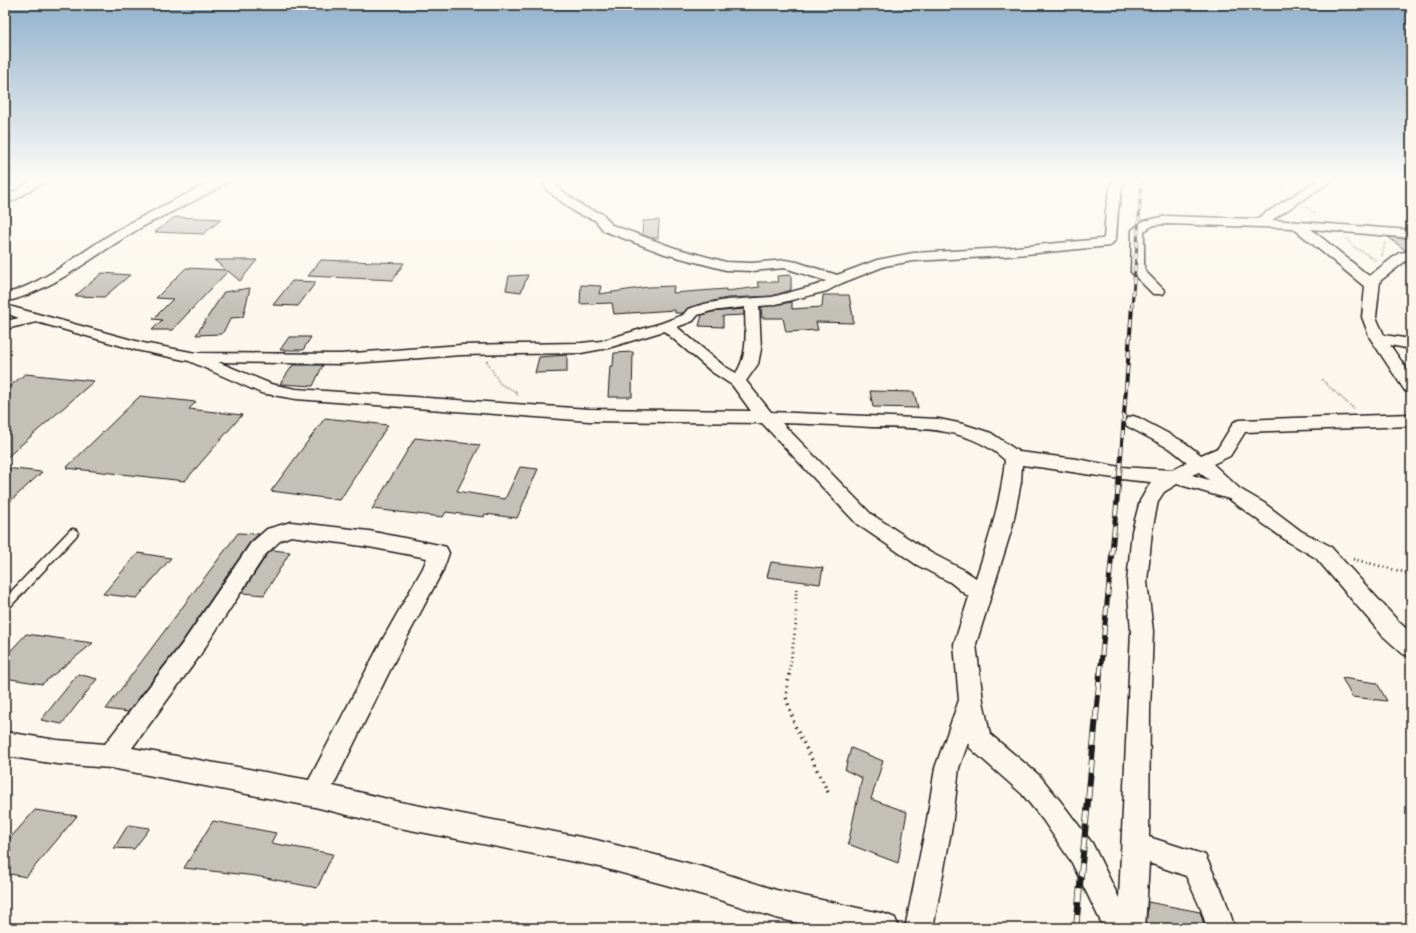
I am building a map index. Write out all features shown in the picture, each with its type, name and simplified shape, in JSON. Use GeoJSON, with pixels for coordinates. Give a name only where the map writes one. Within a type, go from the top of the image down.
{"type":"FeatureCollection","features":[{"type":"Feature","properties":{"kind":"street"},"geometry":{"type":"LineString","coordinates":[[12,312],[118,236],[144,222]]}},
{"type":"Feature","properties":{"kind":"street"},"geometry":{"type":"LineString","coordinates":[[603,222],[608,228],[664,249],[726,266],[752,267],[785,264],[797,266],[837,280]]}},
{"type":"Feature","properties":{"kind":"street"},"geometry":{"type":"LineString","coordinates":[[12,312],[141,347],[193,357],[340,359],[481,350],[553,350],[596,346],[667,326],[688,318],[693,312],[709,307],[727,304],[752,304],[807,293],[882,263],[914,257],[1006,252],[1108,241],[1110,239],[1111,222]]}},
{"type":"Feature","properties":{"kind":"street"},"geometry":{"type":"LineString","coordinates":[[1158,291],[1138,272],[1138,230],[1140,227],[1161,222]]}},
{"type":"Feature","properties":{"kind":"street"},"geometry":{"type":"LineString","coordinates":[[1239,222],[1295,224],[1411,234]]}},
{"type":"Feature","properties":{"kind":"street"},"geometry":{"type":"LineString","coordinates":[[1295,224],[1322,243],[1348,267],[1376,280]]}},
{"type":"Feature","properties":{"kind":"street"},"geometry":{"type":"LineString","coordinates":[[1411,255],[1404,256],[1376,280],[1369,317],[1378,338],[1411,387]]}},
{"type":"Feature","properties":{"kind":"street"},"geometry":{"type":"LineString","coordinates":[[12,312],[24,293],[66,272]]}},
{"type":"Feature","properties":{"kind":"street"},"geometry":{"type":"LineString","coordinates":[[738,381],[750,364],[753,349],[752,304]]}},
{"type":"Feature","properties":{"kind":"street"},"geometry":{"type":"LineString","coordinates":[[667,326],[712,364],[738,381],[754,405],[864,519],[924,559],[958,576],[981,594]]}},
{"type":"Feature","properties":{"kind":"street"},"geometry":{"type":"LineString","coordinates":[[1378,338],[1411,344]]}},
{"type":"Feature","properties":{"kind":"street"},"geometry":{"type":"LineString","coordinates":[[193,357],[267,389],[296,394],[589,415],[767,417],[822,420],[894,421],[951,426],[989,438],[1005,449],[1014,458],[1077,465],[1120,473],[1174,477],[1235,494]]}},
{"type":"Feature","properties":{"kind":"street"},"geometry":{"type":"LineString","coordinates":[[1131,928],[1136,846],[1138,711],[1142,631],[1137,582],[1142,531],[1149,501],[1157,487],[1200,463],[1224,452],[1240,426],[1366,420],[1411,420]]}},
{"type":"Feature","properties":{"kind":"street"},"geometry":{"type":"LineString","coordinates":[[1133,422],[1178,446],[1235,494],[1257,508],[1294,536],[1323,552],[1391,629],[1411,646]]}},
{"type":"Feature","properties":{"kind":"street"},"geometry":{"type":"LineString","coordinates":[[1014,458],[1012,482],[1002,528],[965,644],[971,700],[979,740],[1031,785],[1052,811],[1082,853],[1119,928]]}},
{"type":"Feature","properties":{"kind":"street"},"geometry":{"type":"LineString","coordinates":[[111,756],[190,651],[258,549],[274,534],[291,529],[319,532],[369,539],[439,553],[433,570],[388,651],[315,794]]}},
{"type":"Feature","properties":{"kind":"street"},"geometry":{"type":"LineString","coordinates":[[919,928],[939,826],[947,768],[971,700]]}},
{"type":"Feature","properties":{"kind":"street"},"geometry":{"type":"LineString","coordinates":[[5,744],[57,752],[111,756],[315,794],[400,815],[596,854],[707,882],[838,923],[885,928]]}},
{"type":"Feature","properties":{"kind":"street"},"geometry":{"type":"LineString","coordinates":[[1136,846],[1195,865],[1214,906],[1221,928]]}},
{"type":"Feature","properties":{"kind":"lane"},"geometry":{"type":"LineString","coordinates":[[5,605],[73,533]]}},
{"type":"Feature","properties":{"kind":"path"},"geometry":{"type":"LineString","coordinates":[[1376,280],[1386,236]]}},
{"type":"Feature","properties":{"kind":"path"},"geometry":{"type":"LineString","coordinates":[[1407,304],[1411,299]]}},
{"type":"Feature","properties":{"kind":"path"},"geometry":{"type":"LineString","coordinates":[[481,350],[500,384],[515,391],[525,411]]}},
{"type":"Feature","properties":{"kind":"path"},"geometry":{"type":"LineString","coordinates":[[1322,380],[1366,420]]}},
{"type":"Feature","properties":{"kind":"path"},"geometry":{"type":"LineString","coordinates":[[1323,552],[1411,574]]}},
{"type":"Feature","properties":{"kind":"path"},"geometry":{"type":"LineString","coordinates":[[796,586],[796,623],[786,697],[795,726],[829,794]]}},
{"type":"Feature","properties":{"kind":"building"},"geometry":{"type":"Polygon","coordinates":[[[169,222],[219,222],[203,234],[155,232],[169,222]]]}},
{"type":"Feature","properties":{"kind":"building"},"geometry":{"type":"Polygon","coordinates":[[[643,222],[659,222],[658,238],[651,238],[642,234],[643,222]]]}},
{"type":"Feature","properties":{"kind":"building"},"geometry":{"type":"Polygon","coordinates":[[[1388,237],[1411,239],[1411,250],[1405,250],[1388,237]]]}},
{"type":"Feature","properties":{"kind":"building"},"geometry":{"type":"Polygon","coordinates":[[[214,260],[257,260],[240,281],[228,271],[172,330],[152,330],[162,320],[153,319],[173,299],[156,298],[186,268],[226,270],[214,260]]]}},
{"type":"Feature","properties":{"kind":"building"},"geometry":{"type":"Polygon","coordinates":[[[321,260],[404,263],[393,280],[308,276],[321,260]]]}},
{"type":"Feature","properties":{"kind":"building"},"geometry":{"type":"Polygon","coordinates":[[[102,273],[130,275],[104,297],[75,296],[102,273]]]}},
{"type":"Feature","properties":{"kind":"building"},"geometry":{"type":"Polygon","coordinates":[[[528,275],[521,292],[506,290],[509,276],[528,275]]]}},
{"type":"Feature","properties":{"kind":"building"},"geometry":{"type":"Polygon","coordinates":[[[791,275],[791,290],[772,296],[727,298],[688,308],[683,313],[675,313],[675,310],[614,314],[612,303],[580,304],[581,285],[601,286],[599,294],[648,287],[674,286],[673,293],[726,289],[726,291],[760,287],[757,282],[778,282],[777,276],[791,275]]]}},
{"type":"Feature","properties":{"kind":"building"},"geometry":{"type":"Polygon","coordinates":[[[292,281],[316,282],[298,306],[273,305],[292,281]]]}},
{"type":"Feature","properties":{"kind":"building"},"geometry":{"type":"Polygon","coordinates":[[[250,288],[243,317],[231,318],[222,334],[196,335],[224,292],[250,288]]]}},
{"type":"Feature","properties":{"kind":"building"},"geometry":{"type":"Polygon","coordinates":[[[823,295],[849,295],[853,323],[816,322],[818,330],[786,332],[783,318],[762,318],[761,307],[792,302],[792,309],[822,307],[823,295]]]}},
{"type":"Feature","properties":{"kind":"building"},"geometry":{"type":"Polygon","coordinates":[[[744,309],[744,315],[723,316],[723,327],[699,326],[702,315],[711,312],[744,309]]]}},
{"type":"Feature","properties":{"kind":"building"},"geometry":{"type":"Polygon","coordinates":[[[289,337],[311,337],[303,350],[280,350],[289,337]]]}},
{"type":"Feature","properties":{"kind":"building"},"geometry":{"type":"Polygon","coordinates":[[[633,352],[632,397],[608,397],[610,366],[613,366],[614,353],[633,352]]]}},
{"type":"Feature","properties":{"kind":"building"},"geometry":{"type":"Polygon","coordinates":[[[567,355],[567,372],[535,373],[539,357],[567,355]]]}},
{"type":"Feature","properties":{"kind":"building"},"geometry":{"type":"Polygon","coordinates":[[[293,365],[323,365],[313,386],[280,384],[293,365]]]}},
{"type":"Feature","properties":{"kind":"building"},"geometry":{"type":"Polygon","coordinates":[[[25,374],[94,381],[5,459],[5,390],[25,374]]]}},
{"type":"Feature","properties":{"kind":"building"},"geometry":{"type":"Polygon","coordinates":[[[870,391],[914,392],[918,408],[873,407],[870,391]]]}},
{"type":"Feature","properties":{"kind":"building"},"geometry":{"type":"Polygon","coordinates":[[[140,396],[196,402],[189,409],[242,415],[185,481],[66,468],[140,396]]]}},
{"type":"Feature","properties":{"kind":"building"},"geometry":{"type":"Polygon","coordinates":[[[325,418],[388,425],[340,500],[271,491],[325,418]]]}},
{"type":"Feature","properties":{"kind":"building"},"geometry":{"type":"Polygon","coordinates":[[[415,438],[480,445],[457,491],[505,499],[520,467],[538,469],[517,518],[485,514],[484,517],[446,512],[443,517],[372,509],[415,438]]]}},
{"type":"Feature","properties":{"kind":"building"},"geometry":{"type":"Polygon","coordinates":[[[5,468],[42,472],[5,506],[5,468]]]}},
{"type":"Feature","properties":{"kind":"building"},"geometry":{"type":"Polygon","coordinates":[[[238,533],[259,534],[250,542],[181,643],[128,712],[106,709],[238,533]]]}},
{"type":"Feature","properties":{"kind":"building"},"geometry":{"type":"Polygon","coordinates":[[[272,550],[290,552],[264,595],[242,593],[266,556],[272,550]]]}},
{"type":"Feature","properties":{"kind":"building"},"geometry":{"type":"Polygon","coordinates":[[[138,553],[171,558],[137,598],[103,594],[138,553]]]}},
{"type":"Feature","properties":{"kind":"building"},"geometry":{"type":"Polygon","coordinates":[[[771,562],[823,568],[820,584],[767,577],[771,562]]]}},
{"type":"Feature","properties":{"kind":"building"},"geometry":{"type":"Polygon","coordinates":[[[26,634],[93,643],[42,684],[5,678],[5,657],[26,634]]]}},
{"type":"Feature","properties":{"kind":"building"},"geometry":{"type":"Polygon","coordinates":[[[78,674],[97,679],[62,724],[41,720],[78,674]]]}},
{"type":"Feature","properties":{"kind":"building"},"geometry":{"type":"Polygon","coordinates":[[[1342,678],[1377,683],[1387,701],[1352,697],[1342,678]]]}},
{"type":"Feature","properties":{"kind":"building"},"geometry":{"type":"Polygon","coordinates":[[[851,748],[883,761],[871,799],[907,812],[898,863],[848,844],[862,778],[845,770],[851,748]]]}},
{"type":"Feature","properties":{"kind":"building"},"geometry":{"type":"Polygon","coordinates":[[[35,810],[77,816],[26,877],[5,873],[5,844],[35,810]]]}},
{"type":"Feature","properties":{"kind":"building"},"geometry":{"type":"Polygon","coordinates":[[[213,821],[276,833],[271,843],[333,854],[317,888],[256,876],[184,868],[213,821]]]}},
{"type":"Feature","properties":{"kind":"building"},"geometry":{"type":"Polygon","coordinates":[[[128,825],[150,828],[134,849],[114,848],[128,825]]]}},
{"type":"Feature","properties":{"kind":"building"},"geometry":{"type":"Polygon","coordinates":[[[1148,902],[1200,912],[1205,928],[1146,928],[1148,902]]]}},
{"type":"Feature","properties":{"kind":"railway"},"geometry":{"type":"LineString","coordinates":[[1132,307],[1139,222]]}},
{"type":"Feature","properties":{"kind":"railway"},"geometry":{"type":"LineString","coordinates":[[1120,470],[1132,306]]}},
{"type":"Feature","properties":{"kind":"railway"},"geometry":{"type":"LineString","coordinates":[[1100,675],[1120,469]]}},
{"type":"Feature","properties":{"kind":"railway"},"geometry":{"type":"LineString","coordinates":[[1076,928],[1100,674]]}}]}
